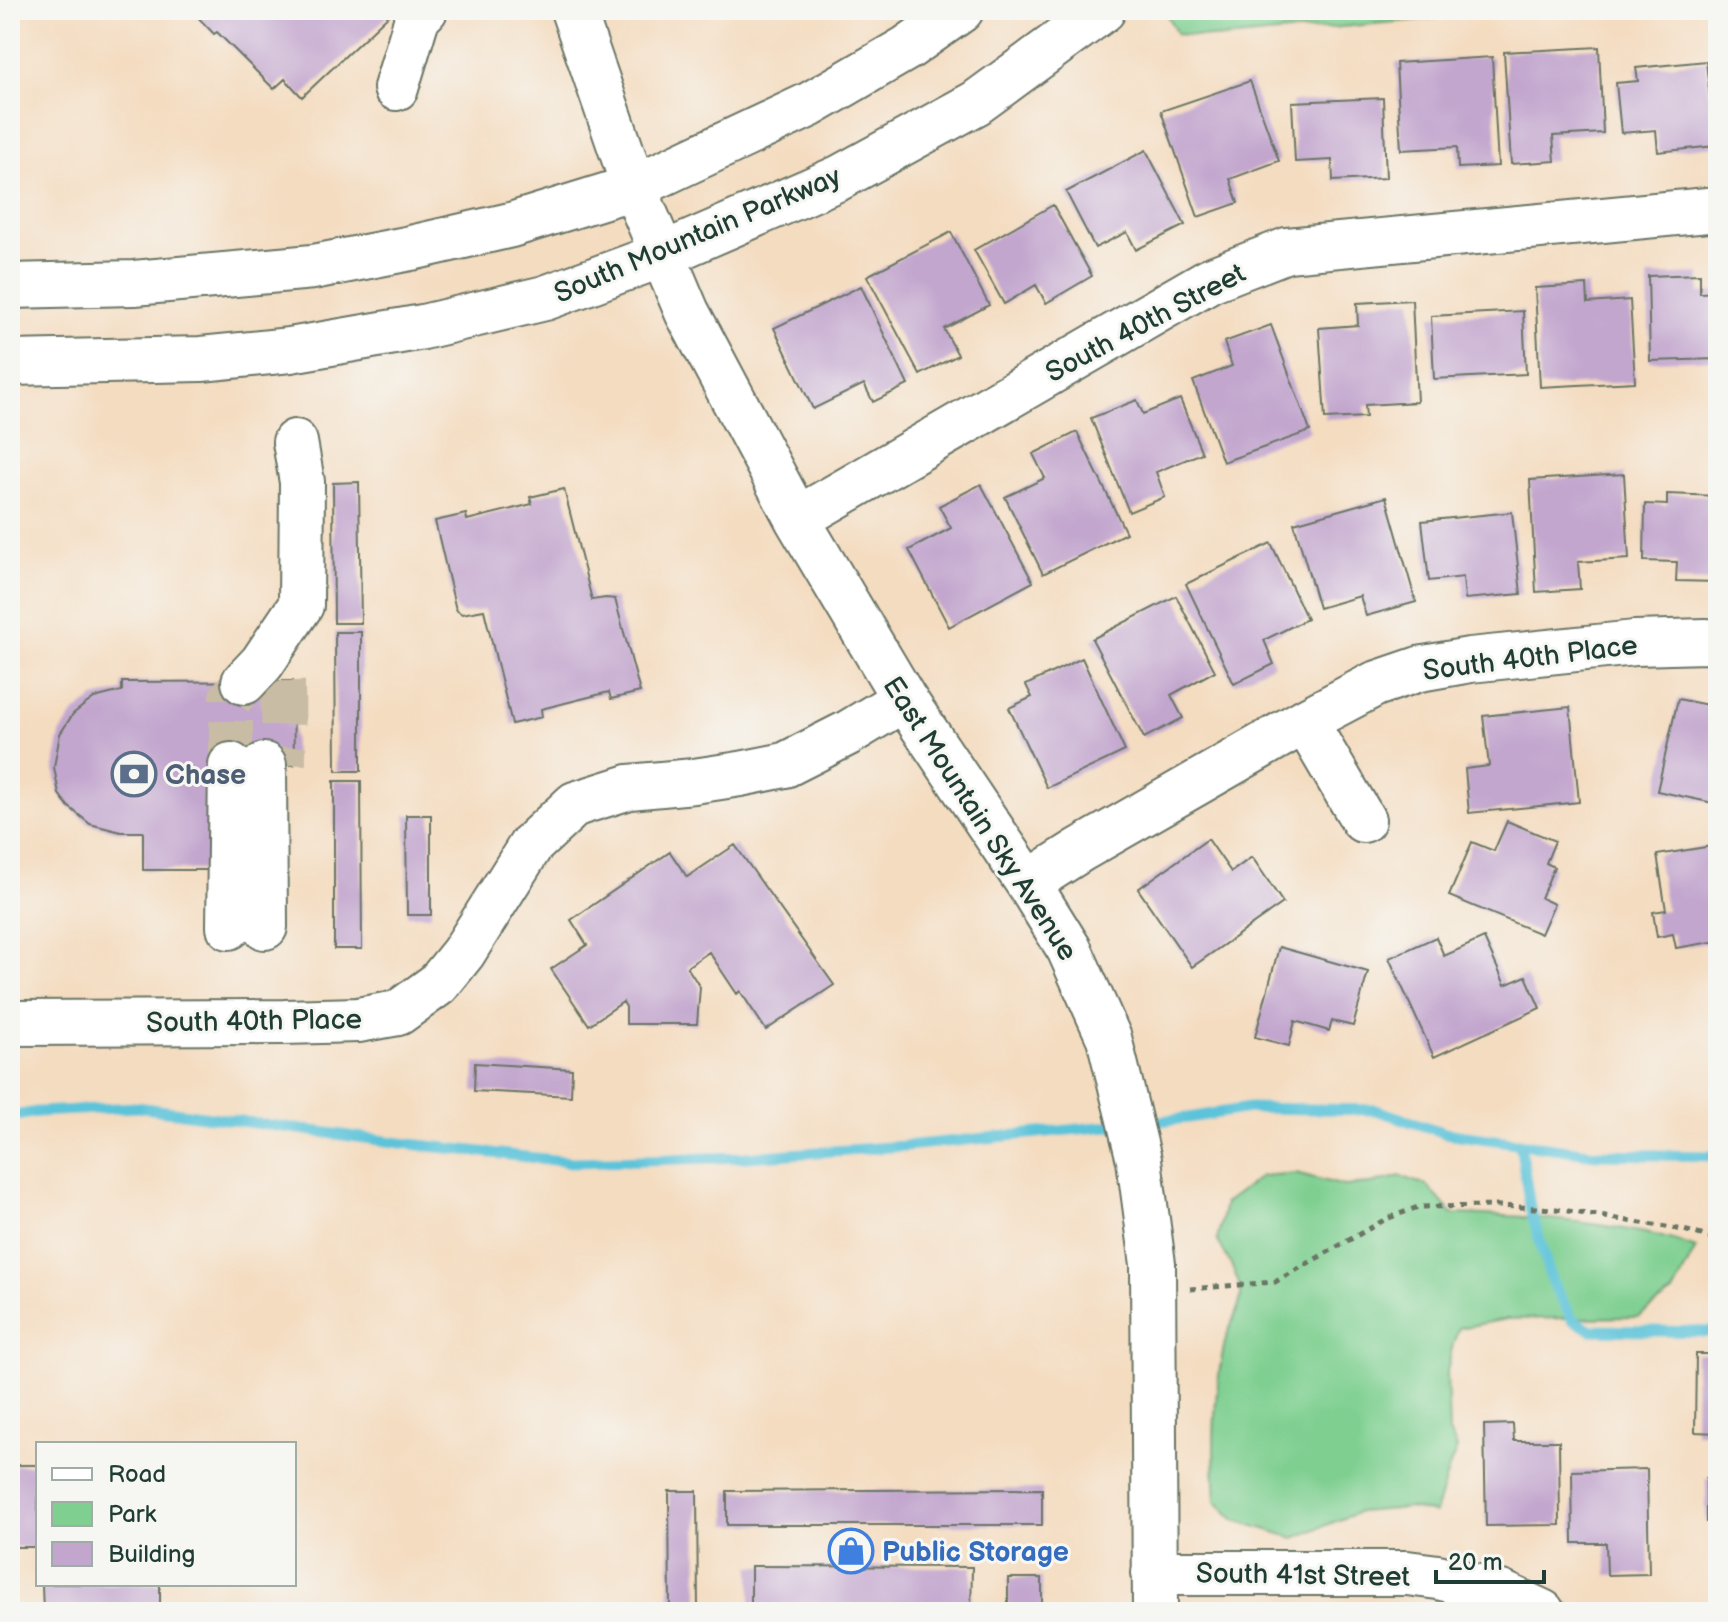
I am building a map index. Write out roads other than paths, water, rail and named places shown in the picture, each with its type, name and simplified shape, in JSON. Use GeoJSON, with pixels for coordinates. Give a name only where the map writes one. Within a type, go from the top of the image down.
{"type":"FeatureCollection","features":[{"type":"Feature","properties":{"kind":"street"},"geometry":{"type":"LineString","coordinates":[[396,88],[417,18],[425,10]]}},
{"type":"Feature","properties":{"kind":"street","name":"East Mountain Sky Avenue"},"geometry":{"type":"LineString","coordinates":[[573,10],[647,220],[687,312],[797,519],[904,699],[1069,949],[1109,1038],[1139,1160],[1153,1264],[1154,1593]]}},
{"type":"Feature","properties":{"kind":"street","name":"South Mountain Parkway"},"geometry":{"type":"LineString","coordinates":[[10,363],[201,359],[290,350],[423,327],[545,298],[647,220],[809,105],[907,48],[961,10]]}},
{"type":"Feature","properties":{"kind":"street","name":"South Mountain Parkway"},"geometry":{"type":"LineString","coordinates":[[10,286],[134,283],[313,267],[511,225],[647,220],[839,178],[976,103],[1103,10]]}},
{"type":"Feature","properties":{"kind":"street","name":"South 40th Street"},"geometry":{"type":"LineString","coordinates":[[797,519],[1210,280],[1287,250],[1718,209]]}},
{"type":"Feature","properties":{"kind":"street"},"geometry":{"type":"LineString","coordinates":[[267,668],[301,605],[302,482],[295,442]]}},
{"type":"Feature","properties":{"kind":"street","name":"South 40th Place"},"geometry":{"type":"LineString","coordinates":[[1028,883],[1080,850],[1375,684],[1419,669],[1470,660],[1635,643],[1718,643]]}},
{"type":"Feature","properties":{"kind":"street","name":"South 40th Place"},"geometry":{"type":"LineString","coordinates":[[10,1023],[284,1022],[358,1020],[398,1013],[438,984],[463,953],[531,845],[575,804],[629,787],[694,781],[785,765],[848,733],[904,699]]}},
{"type":"Feature","properties":{"kind":"street"},"geometry":{"type":"LineString","coordinates":[[1305,721],[1363,820]]}},
{"type":"Feature","properties":{"kind":"street"},"geometry":{"type":"LineString","coordinates":[[256,765],[256,927]]}},
{"type":"Feature","properties":{"kind":"street","name":"South 41st Street"},"geometry":{"type":"LineString","coordinates":[[1154,1593],[1407,1573],[1438,1594],[1501,1593],[1542,1612]]}},
{"type":"Feature","properties":{"kind":"waterway"},"geometry":{"type":"LineString","coordinates":[[10,1117],[37,1112],[137,1107],[401,1143],[572,1162],[746,1157],[905,1146],[1120,1125]]}},
{"type":"Feature","properties":{"kind":"waterway"},"geometry":{"type":"LineString","coordinates":[[1141,1123],[1249,1108],[1376,1110],[1445,1133],[1596,1154],[1718,1156]]}},
{"type":"Feature","properties":{"kind":"waterway"},"geometry":{"type":"LineString","coordinates":[[1520,1143],[1530,1207],[1551,1280],[1572,1319],[1591,1330],[1718,1332]]}},
{"type":"Feature","properties":{"kind":"tunnel"},"geometry":{"type":"LineString","coordinates":[[283,681],[284,765]]}},
{"type":"Feature","properties":{"kind":"tunnel"},"geometry":{"type":"LineString","coordinates":[[231,765],[231,698],[244,682]]}},
{"type":"Feature","properties":{"kind":"place","name":"Chase"},"geometry":{"type":"Point","coordinates":[134,774]}},
{"type":"Feature","properties":{"kind":"place","name":"Public Storage"},"geometry":{"type":"Point","coordinates":[851,1551]}}]}
